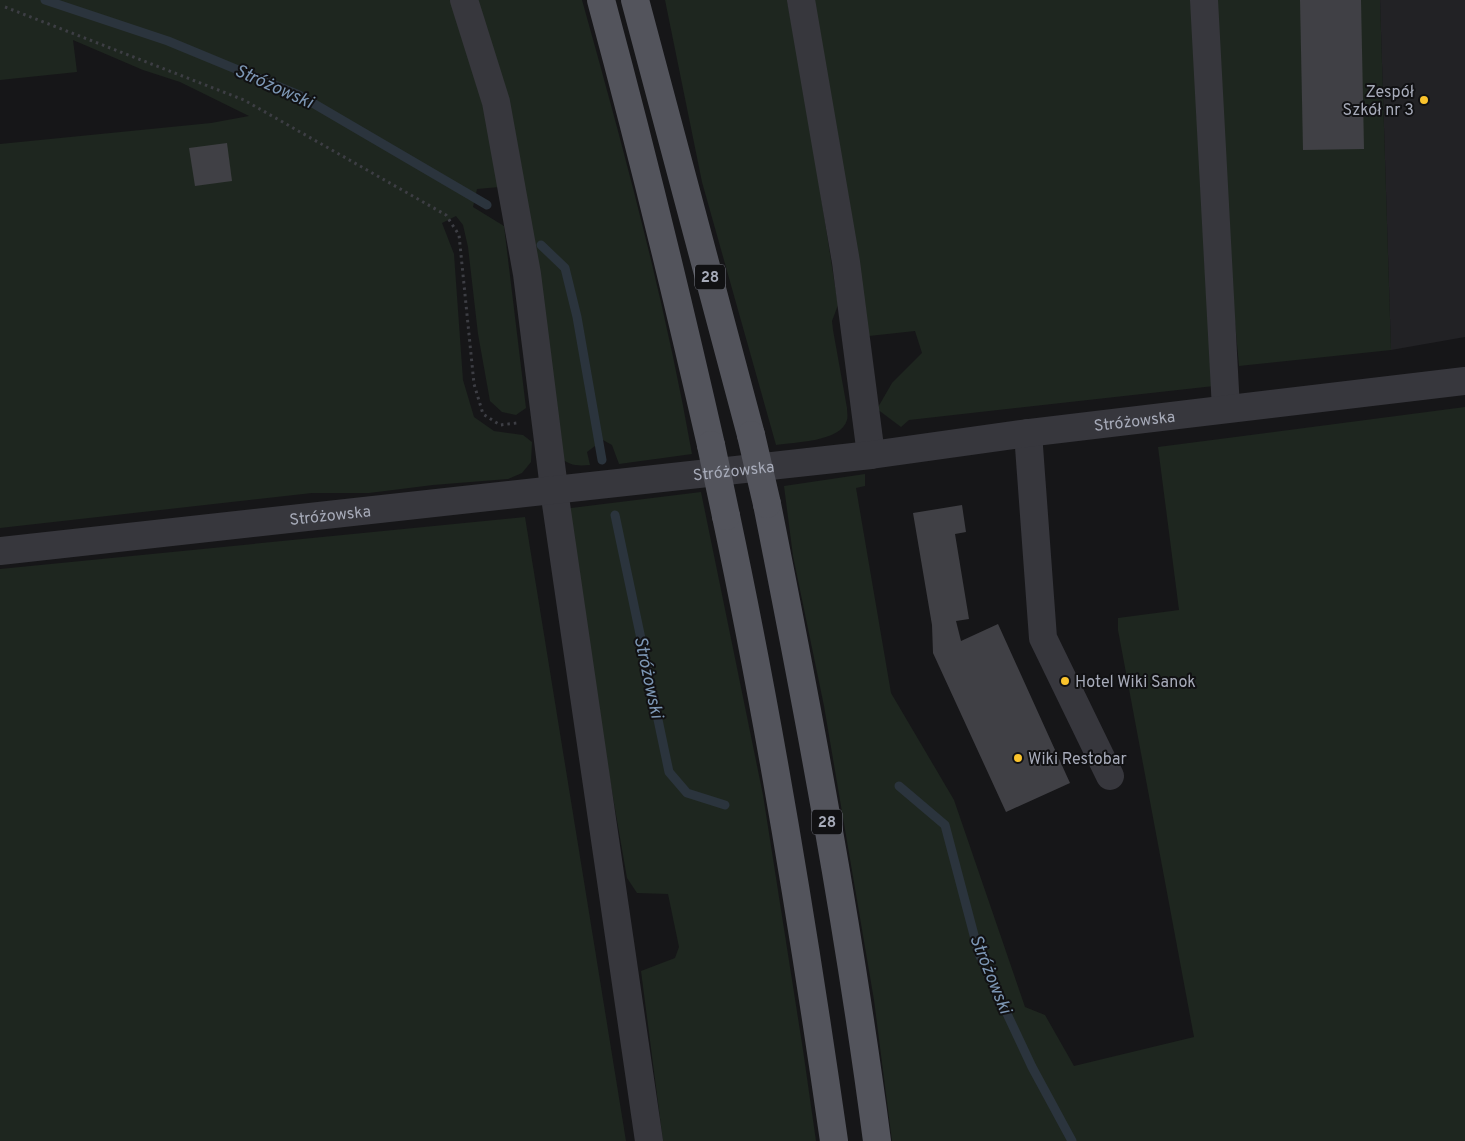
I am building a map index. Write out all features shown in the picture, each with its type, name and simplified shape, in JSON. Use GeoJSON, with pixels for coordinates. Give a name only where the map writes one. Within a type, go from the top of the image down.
{"type":"FeatureCollection","features":[{"type":"Feature","properties":{"kind":"main road","name":"28"},"geometry":{"type":"LineString","coordinates":[[601,0],[673,281],[726,516],[763,698],[781,801],[802,924],[834,1141]]}},
{"type":"Feature","properties":{"kind":"main road","name":"28"},"geometry":{"type":"LineString","coordinates":[[635,0],[729,348],[767,504],[832,852],[877,1141]]}},
{"type":"Feature","properties":{"kind":"street"},"geometry":{"type":"LineString","coordinates":[[464,0],[496,102],[527,274],[554,490],[649,1141]]}},
{"type":"Feature","properties":{"kind":"street"},"geometry":{"type":"LineString","coordinates":[[801,0],[846,262],[871,455]]}},
{"type":"Feature","properties":{"kind":"street"},"geometry":{"type":"LineString","coordinates":[[1204,0],[1226,410]]}},
{"type":"Feature","properties":{"kind":"street","name":"Stróżowska"},"geometry":{"type":"LineString","coordinates":[[0,551],[871,455],[1028,433],[1465,381]]}},
{"type":"Feature","properties":{"kind":"street"},"geometry":{"type":"LineString","coordinates":[[1028,433],[1042,638],[1110,776]]}},
{"type":"Feature","properties":{"kind":"path"},"geometry":{"type":"LineString","coordinates":[[5,7],[244,100],[446,215],[459,235],[474,384],[483,414],[500,425],[545,420]]}},
{"type":"Feature","properties":{"kind":"shaded area"},"geometry":{"type":"Polygon","coordinates":[[[0,0],[451,0],[484,104],[499,187],[477,189],[473,207],[504,226],[526,408],[516,415],[502,412],[490,401],[478,334],[468,247],[463,225],[456,216],[442,223],[454,254],[463,380],[474,417],[494,431],[523,435],[532,442],[531,462],[522,473],[508,479],[433,485],[369,493],[312,493],[0,528],[0,144],[211,123],[249,116],[180,82],[143,70],[73,40],[77,72],[0,80],[0,0]]]}},
{"type":"Feature","properties":{"kind":"shaded area"},"geometry":{"type":"Polygon","coordinates":[[[478,0],[582,0],[628,169],[656,283],[692,454],[619,464],[612,445],[603,440],[587,452],[590,465],[573,465],[559,456],[478,0]]]}},
{"type":"Feature","properties":{"kind":"shaded area"},"geometry":{"type":"Polygon","coordinates":[[[665,0],[787,0],[803,81],[838,305],[832,321],[847,408],[847,420],[836,433],[827,437],[805,442],[776,445],[702,182],[665,0]]]}},
{"type":"Feature","properties":{"kind":"shaded area"},"geometry":{"type":"Polygon","coordinates":[[[814,0],[1380,0],[1391,350],[1239,366],[1215,105],[1196,102],[1214,386],[909,420],[901,427],[877,409],[892,383],[922,353],[915,331],[869,336],[814,0]]]}},
{"type":"Feature","properties":{"kind":"shaded area","name":"Zespół Szkół nr 3"},"geometry":{"type":"Polygon","coordinates":[[[1380,0],[1465,0],[1465,337],[1391,350],[1380,0]]]}},
{"type":"Feature","properties":{"kind":"shaded area"},"geometry":{"type":"Polygon","coordinates":[[[1465,407],[1465,1141],[892,1141],[874,1000],[824,706],[793,556],[784,486],[865,474],[865,486],[856,488],[891,693],[954,800],[1025,1007],[1045,1015],[1074,1066],[1194,1037],[1118,630],[1118,618],[1179,610],[1158,447],[1465,407]]]}},
{"type":"Feature","properties":{"kind":"shaded area"},"geometry":{"type":"Polygon","coordinates":[[[701,492],[763,795],[816,1141],[663,1141],[641,971],[675,958],[679,947],[668,894],[637,893],[627,878],[563,509],[701,492]]]}},
{"type":"Feature","properties":{"kind":"shaded area"},"geometry":{"type":"Polygon","coordinates":[[[525,517],[626,1141],[0,1141],[0,569],[525,517]]]}},
{"type":"Feature","properties":{"kind":"building"},"geometry":{"type":"Polygon","coordinates":[[[1300,0],[1361,0],[1364,149],[1303,150],[1300,0]]]}},
{"type":"Feature","properties":{"kind":"building"},"geometry":{"type":"Polygon","coordinates":[[[227,143],[232,181],[195,186],[189,148],[227,143]]]}},
{"type":"Feature","properties":{"kind":"building"},"geometry":{"type":"Polygon","coordinates":[[[962,505],[966,532],[955,534],[969,619],[956,621],[961,641],[998,624],[1070,783],[1006,812],[933,653],[932,625],[913,513],[962,505]]]}},
{"type":"Feature","properties":{"kind":"waterway","name":"Stróżowski"},"geometry":{"type":"LineString","coordinates":[[45,0],[168,41],[299,95],[487,205]]}},
{"type":"Feature","properties":{"kind":"waterway","name":"Stróżowski"},"geometry":{"type":"LineString","coordinates":[[541,245],[565,268],[577,317],[602,460]]}},
{"type":"Feature","properties":{"kind":"waterway","name":"Stróżowski"},"geometry":{"type":"LineString","coordinates":[[615,515],[669,772],[687,793],[725,805]]}},
{"type":"Feature","properties":{"kind":"waterway","name":"Stróżowski"},"geometry":{"type":"LineString","coordinates":[[899,786],[945,825],[979,954],[1032,1067],[1072,1141]]}},
{"type":"Feature","properties":{"kind":"place","name":"Zespół Szkół nr 3"},"geometry":{"type":"Point","coordinates":[1424,100]}},
{"type":"Feature","properties":{"kind":"place","name":"Hotel Wiki Sanok"},"geometry":{"type":"Point","coordinates":[1065,681]}},
{"type":"Feature","properties":{"kind":"place","name":"Wiki Restobar"},"geometry":{"type":"Point","coordinates":[1018,758]}}]}
